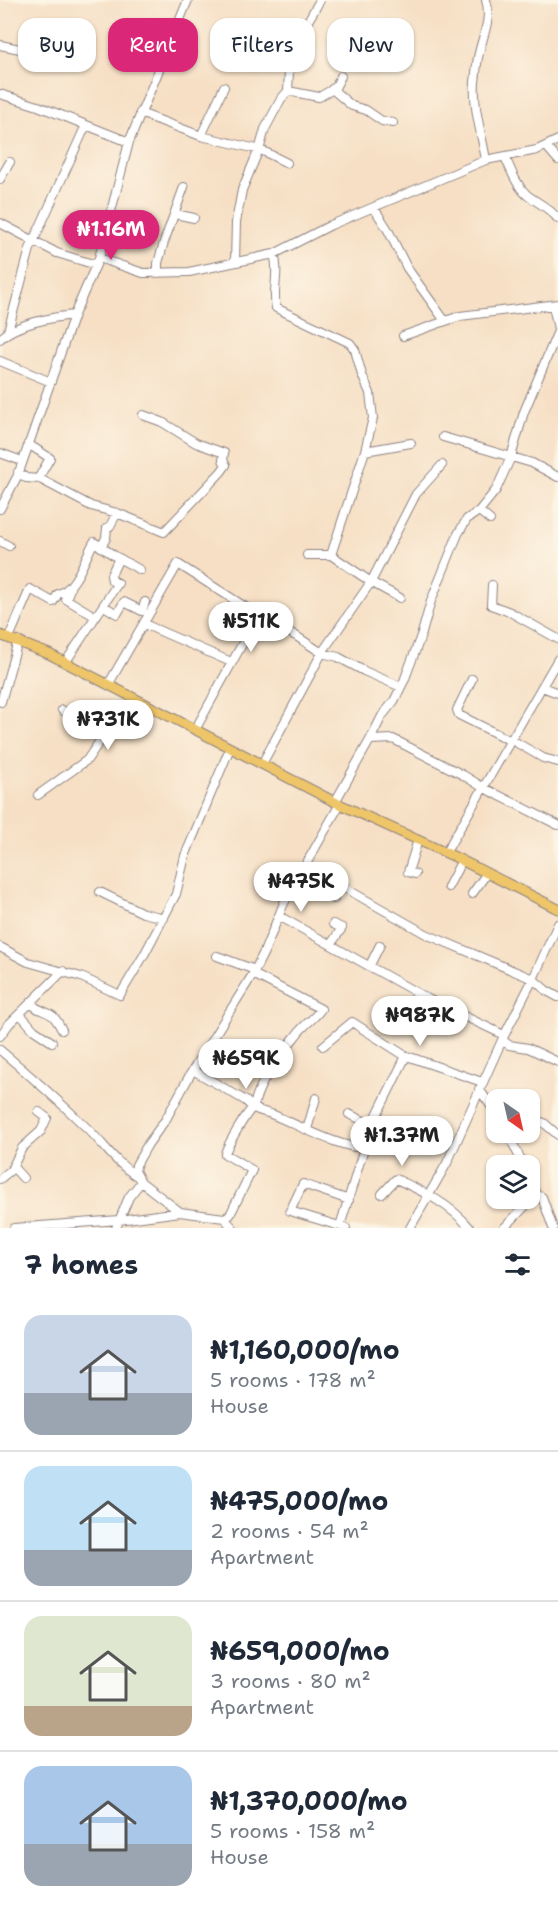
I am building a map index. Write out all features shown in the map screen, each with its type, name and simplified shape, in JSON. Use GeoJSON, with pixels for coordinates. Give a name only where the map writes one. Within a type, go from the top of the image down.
{"type":"FeatureCollection","features":[{"type":"Feature","properties":{"kind":"main road"},"geometry":{"type":"LineString","coordinates":[[9,638],[65,663],[338,803],[446,852],[558,909]]}},
{"type":"Feature","properties":{"kind":"street"},"geometry":{"type":"LineString","coordinates":[[0,509],[3,496],[18,472],[74,315],[97,262],[129,142],[188,0]]}},
{"type":"Feature","properties":{"kind":"street"},"geometry":{"type":"LineString","coordinates":[[235,262],[236,222],[242,190],[265,129],[281,99],[288,91],[289,71],[293,56],[304,28],[320,0]]}},
{"type":"Feature","properties":{"kind":"street"},"geometry":{"type":"LineString","coordinates":[[486,0],[488,7],[486,28],[475,83],[475,102],[486,160]]}},
{"type":"Feature","properties":{"kind":"street"},"geometry":{"type":"LineString","coordinates":[[0,45],[18,49]]}},
{"type":"Feature","properties":{"kind":"street"},"geometry":{"type":"LineString","coordinates":[[288,91],[319,97],[332,89],[340,76]]}},
{"type":"Feature","properties":{"kind":"street"},"geometry":{"type":"LineString","coordinates":[[201,136],[224,87]]}},
{"type":"Feature","properties":{"kind":"street"},"geometry":{"type":"LineString","coordinates":[[332,89],[352,106],[366,110],[382,121],[393,123]]}},
{"type":"Feature","properties":{"kind":"street"},"geometry":{"type":"LineString","coordinates":[[0,94],[129,142]]}},
{"type":"Feature","properties":{"kind":"street"},"geometry":{"type":"LineString","coordinates":[[140,113],[201,136],[258,150],[287,163]]}},
{"type":"Feature","properties":{"kind":"street"},"geometry":{"type":"LineString","coordinates":[[8,331],[16,293],[34,241],[86,125]]}},
{"type":"Feature","properties":{"kind":"street"},"geometry":{"type":"LineString","coordinates":[[0,223],[57,253],[143,273],[189,272],[274,254],[331,225],[486,160],[537,150],[558,140]]}},
{"type":"Feature","properties":{"kind":"street"},"geometry":{"type":"LineString","coordinates":[[546,146],[558,160]]}},
{"type":"Feature","properties":{"kind":"street"},"geometry":{"type":"LineString","coordinates":[[505,157],[519,185],[527,195],[538,201],[558,219]]}},
{"type":"Feature","properties":{"kind":"street"},"geometry":{"type":"LineString","coordinates":[[0,179],[10,162]]}},
{"type":"Feature","properties":{"kind":"street"},"geometry":{"type":"LineString","coordinates":[[158,273],[158,263],[164,242],[184,187]]}},
{"type":"Feature","properties":{"kind":"street"},"geometry":{"type":"LineString","coordinates":[[374,208],[407,268],[444,321]]}},
{"type":"Feature","properties":{"kind":"street"},"geometry":{"type":"LineString","coordinates":[[176,214],[194,218]]}},
{"type":"Feature","properties":{"kind":"street"},"geometry":{"type":"LineString","coordinates":[[274,254],[277,263],[274,299],[276,308],[351,340],[370,393],[373,418],[365,451],[331,555]]}},
{"type":"Feature","properties":{"kind":"street"},"geometry":{"type":"LineString","coordinates":[[135,1175],[139,1157],[166,1119],[193,1070],[254,972],[284,903],[306,866],[382,716],[394,701],[401,687],[414,656],[431,601],[458,534],[467,519],[479,511],[496,490],[511,457],[524,412],[558,330],[555,305],[460,316],[403,336]]}},
{"type":"Feature","properties":{"kind":"street"},"geometry":{"type":"LineString","coordinates":[[0,339],[8,331],[57,317],[74,315]]}},
{"type":"Feature","properties":{"kind":"street"},"geometry":{"type":"LineString","coordinates":[[0,361],[51,382]]}},
{"type":"Feature","properties":{"kind":"street"},"geometry":{"type":"LineString","coordinates":[[18,472],[26,478],[38,479],[91,506],[117,513],[164,532],[226,465],[223,460],[224,453],[196,443],[162,422],[143,415]]}},
{"type":"Feature","properties":{"kind":"street"},"geometry":{"type":"LineString","coordinates":[[443,437],[532,463],[558,477]]}},
{"type":"Feature","properties":{"kind":"street"},"geometry":{"type":"LineString","coordinates":[[365,451],[411,443]]}},
{"type":"Feature","properties":{"kind":"street"},"geometry":{"type":"LineString","coordinates":[[28,444],[50,458],[38,479]]}},
{"type":"Feature","properties":{"kind":"street"},"geometry":{"type":"LineString","coordinates":[[0,453],[22,461]]}},
{"type":"Feature","properties":{"kind":"street"},"geometry":{"type":"LineString","coordinates":[[262,764],[322,653],[371,582],[416,494],[442,465]]}},
{"type":"Feature","properties":{"kind":"street"},"geometry":{"type":"LineString","coordinates":[[479,511],[490,520]]}},
{"type":"Feature","properties":{"kind":"street"},"geometry":{"type":"LineString","coordinates":[[65,663],[118,583],[112,580],[111,575],[119,558],[140,570],[101,547],[106,538],[107,528],[117,513]]}},
{"type":"Feature","properties":{"kind":"street"},"geometry":{"type":"LineString","coordinates":[[0,541],[9,546]]}},
{"type":"Feature","properties":{"kind":"street"},"geometry":{"type":"LineString","coordinates":[[96,617],[66,599],[94,542],[108,551]]}},
{"type":"Feature","properties":{"kind":"street"},"geometry":{"type":"LineString","coordinates":[[307,555],[331,555],[400,598]]}},
{"type":"Feature","properties":{"kind":"street"},"geometry":{"type":"LineString","coordinates":[[108,685],[178,564],[322,653],[338,657],[401,687]]}},
{"type":"Feature","properties":{"kind":"street"},"geometry":{"type":"LineString","coordinates":[[492,585],[491,605],[510,612],[558,639]]}},
{"type":"Feature","properties":{"kind":"street"},"geometry":{"type":"LineString","coordinates":[[1,702],[9,638],[30,589],[53,602],[58,594],[71,586]]}},
{"type":"Feature","properties":{"kind":"street"},"geometry":{"type":"LineString","coordinates":[[104,606],[117,614],[124,602],[142,611],[145,602]]}},
{"type":"Feature","properties":{"kind":"street"},"geometry":{"type":"LineString","coordinates":[[195,730],[258,615]]}},
{"type":"Feature","properties":{"kind":"street"},"geometry":{"type":"LineString","coordinates":[[141,625],[231,662]]}},
{"type":"Feature","properties":{"kind":"street"},"geometry":{"type":"LineString","coordinates":[[446,852],[558,659]]}},
{"type":"Feature","properties":{"kind":"street"},"geometry":{"type":"LineString","coordinates":[[472,680],[456,710],[459,715],[512,740],[543,758],[558,762]]}},
{"type":"Feature","properties":{"kind":"street"},"geometry":{"type":"LineString","coordinates":[[542,687],[558,693]]}},
{"type":"Feature","properties":{"kind":"street"},"geometry":{"type":"LineString","coordinates":[[38,795],[87,760],[106,732],[99,732],[62,710]]}},
{"type":"Feature","properties":{"kind":"street"},"geometry":{"type":"LineString","coordinates":[[370,740],[393,739],[558,825]]}},
{"type":"Feature","properties":{"kind":"street"},"geometry":{"type":"LineString","coordinates":[[0,947],[28,962],[81,977],[120,995],[176,894],[185,856],[230,748]]}},
{"type":"Feature","properties":{"kind":"street"},"geometry":{"type":"LineString","coordinates":[[415,874],[408,872],[418,840]]}},
{"type":"Feature","properties":{"kind":"street"},"geometry":{"type":"LineString","coordinates":[[448,887],[462,860]]}},
{"type":"Feature","properties":{"kind":"street"},"geometry":{"type":"LineString","coordinates":[[306,866],[426,934],[533,979],[558,996]]}},
{"type":"Feature","properties":{"kind":"street"},"geometry":{"type":"LineString","coordinates":[[472,894],[487,873]]}},
{"type":"Feature","properties":{"kind":"street"},"geometry":{"type":"LineString","coordinates":[[334,899],[328,896],[335,882]]}},
{"type":"Feature","properties":{"kind":"street"},"geometry":{"type":"LineString","coordinates":[[100,892],[143,912],[164,918]]}},
{"type":"Feature","properties":{"kind":"street"},"geometry":{"type":"LineString","coordinates":[[279,916],[503,1038],[509,1045],[528,1048],[558,1062]]}},
{"type":"Feature","properties":{"kind":"street"},"geometry":{"type":"LineString","coordinates":[[331,944],[342,928],[333,924]]}},
{"type":"Feature","properties":{"kind":"street"},"geometry":{"type":"LineString","coordinates":[[410,1228],[447,1163],[481,1085],[558,924]]}},
{"type":"Feature","properties":{"kind":"street"},"geometry":{"type":"LineString","coordinates":[[370,965],[380,945]]}},
{"type":"Feature","properties":{"kind":"street"},"geometry":{"type":"LineString","coordinates":[[217,956],[254,972],[321,1009],[298,1033],[272,1068],[255,1101],[254,1108]]}},
{"type":"Feature","properties":{"kind":"street"},"geometry":{"type":"LineString","coordinates":[[0,1036],[9,1024],[63,971]]}},
{"type":"Feature","properties":{"kind":"street"},"geometry":{"type":"LineString","coordinates":[[31,1004],[52,1014],[58,1020],[62,1030]]}},
{"type":"Feature","properties":{"kind":"street"},"geometry":{"type":"LineString","coordinates":[[20,1014],[34,1030],[52,1042]]}},
{"type":"Feature","properties":{"kind":"street"},"geometry":{"type":"LineString","coordinates":[[323,1046],[352,1022],[406,1056],[481,1085],[486,1092]]}},
{"type":"Feature","properties":{"kind":"street"},"geometry":{"type":"LineString","coordinates":[[0,1051],[13,1059],[54,1096],[77,1121],[89,1130],[117,1162],[180,1212]]}},
{"type":"Feature","properties":{"kind":"street"},"geometry":{"type":"LineString","coordinates":[[348,1200],[303,1184],[290,1211],[343,1227],[348,1200],[372,1125],[406,1056]]}},
{"type":"Feature","properties":{"kind":"street"},"geometry":{"type":"LineString","coordinates":[[193,1070],[254,1108],[354,1147],[364,1148]]}},
{"type":"Feature","properties":{"kind":"street"},"geometry":{"type":"LineString","coordinates":[[305,1129],[308,1126],[316,1098]]}},
{"type":"Feature","properties":{"kind":"street"},"geometry":{"type":"LineString","coordinates":[[14,1228],[118,1224],[180,1212],[224,1218],[230,1215],[252,1170],[225,1154],[226,1149],[238,1132],[241,1121],[249,1110],[254,1108]]}},
{"type":"Feature","properties":{"kind":"street"},"geometry":{"type":"LineString","coordinates":[[0,1179],[13,1167],[22,1149],[38,1135],[45,1123],[47,1118],[39,1112]]}},
{"type":"Feature","properties":{"kind":"street"},"geometry":{"type":"LineString","coordinates":[[349,1114],[372,1125]]}},
{"type":"Feature","properties":{"kind":"street"},"geometry":{"type":"LineString","coordinates":[[540,1122],[558,1135]]}},
{"type":"Feature","properties":{"kind":"street"},"geometry":{"type":"LineString","coordinates":[[13,1167],[23,1178]]}},
{"type":"Feature","properties":{"kind":"street"},"geometry":{"type":"LineString","coordinates":[[382,1194],[396,1179],[430,1195],[458,1214],[470,1228]]}},
{"type":"Feature","properties":{"kind":"street"},"geometry":{"type":"LineString","coordinates":[[118,1224],[129,1197],[141,1182]]}},
{"type":"Feature","properties":{"kind":"street"},"geometry":{"type":"LineString","coordinates":[[540,1196],[553,1228]]}},
{"type":"Feature","properties":{"kind":"street"},"geometry":{"type":"LineString","coordinates":[[504,1228],[522,1209]]}},
{"type":"Feature","properties":{"kind":"street"},"geometry":{"type":"LineString","coordinates":[[224,1218],[234,1228]]}}]}
